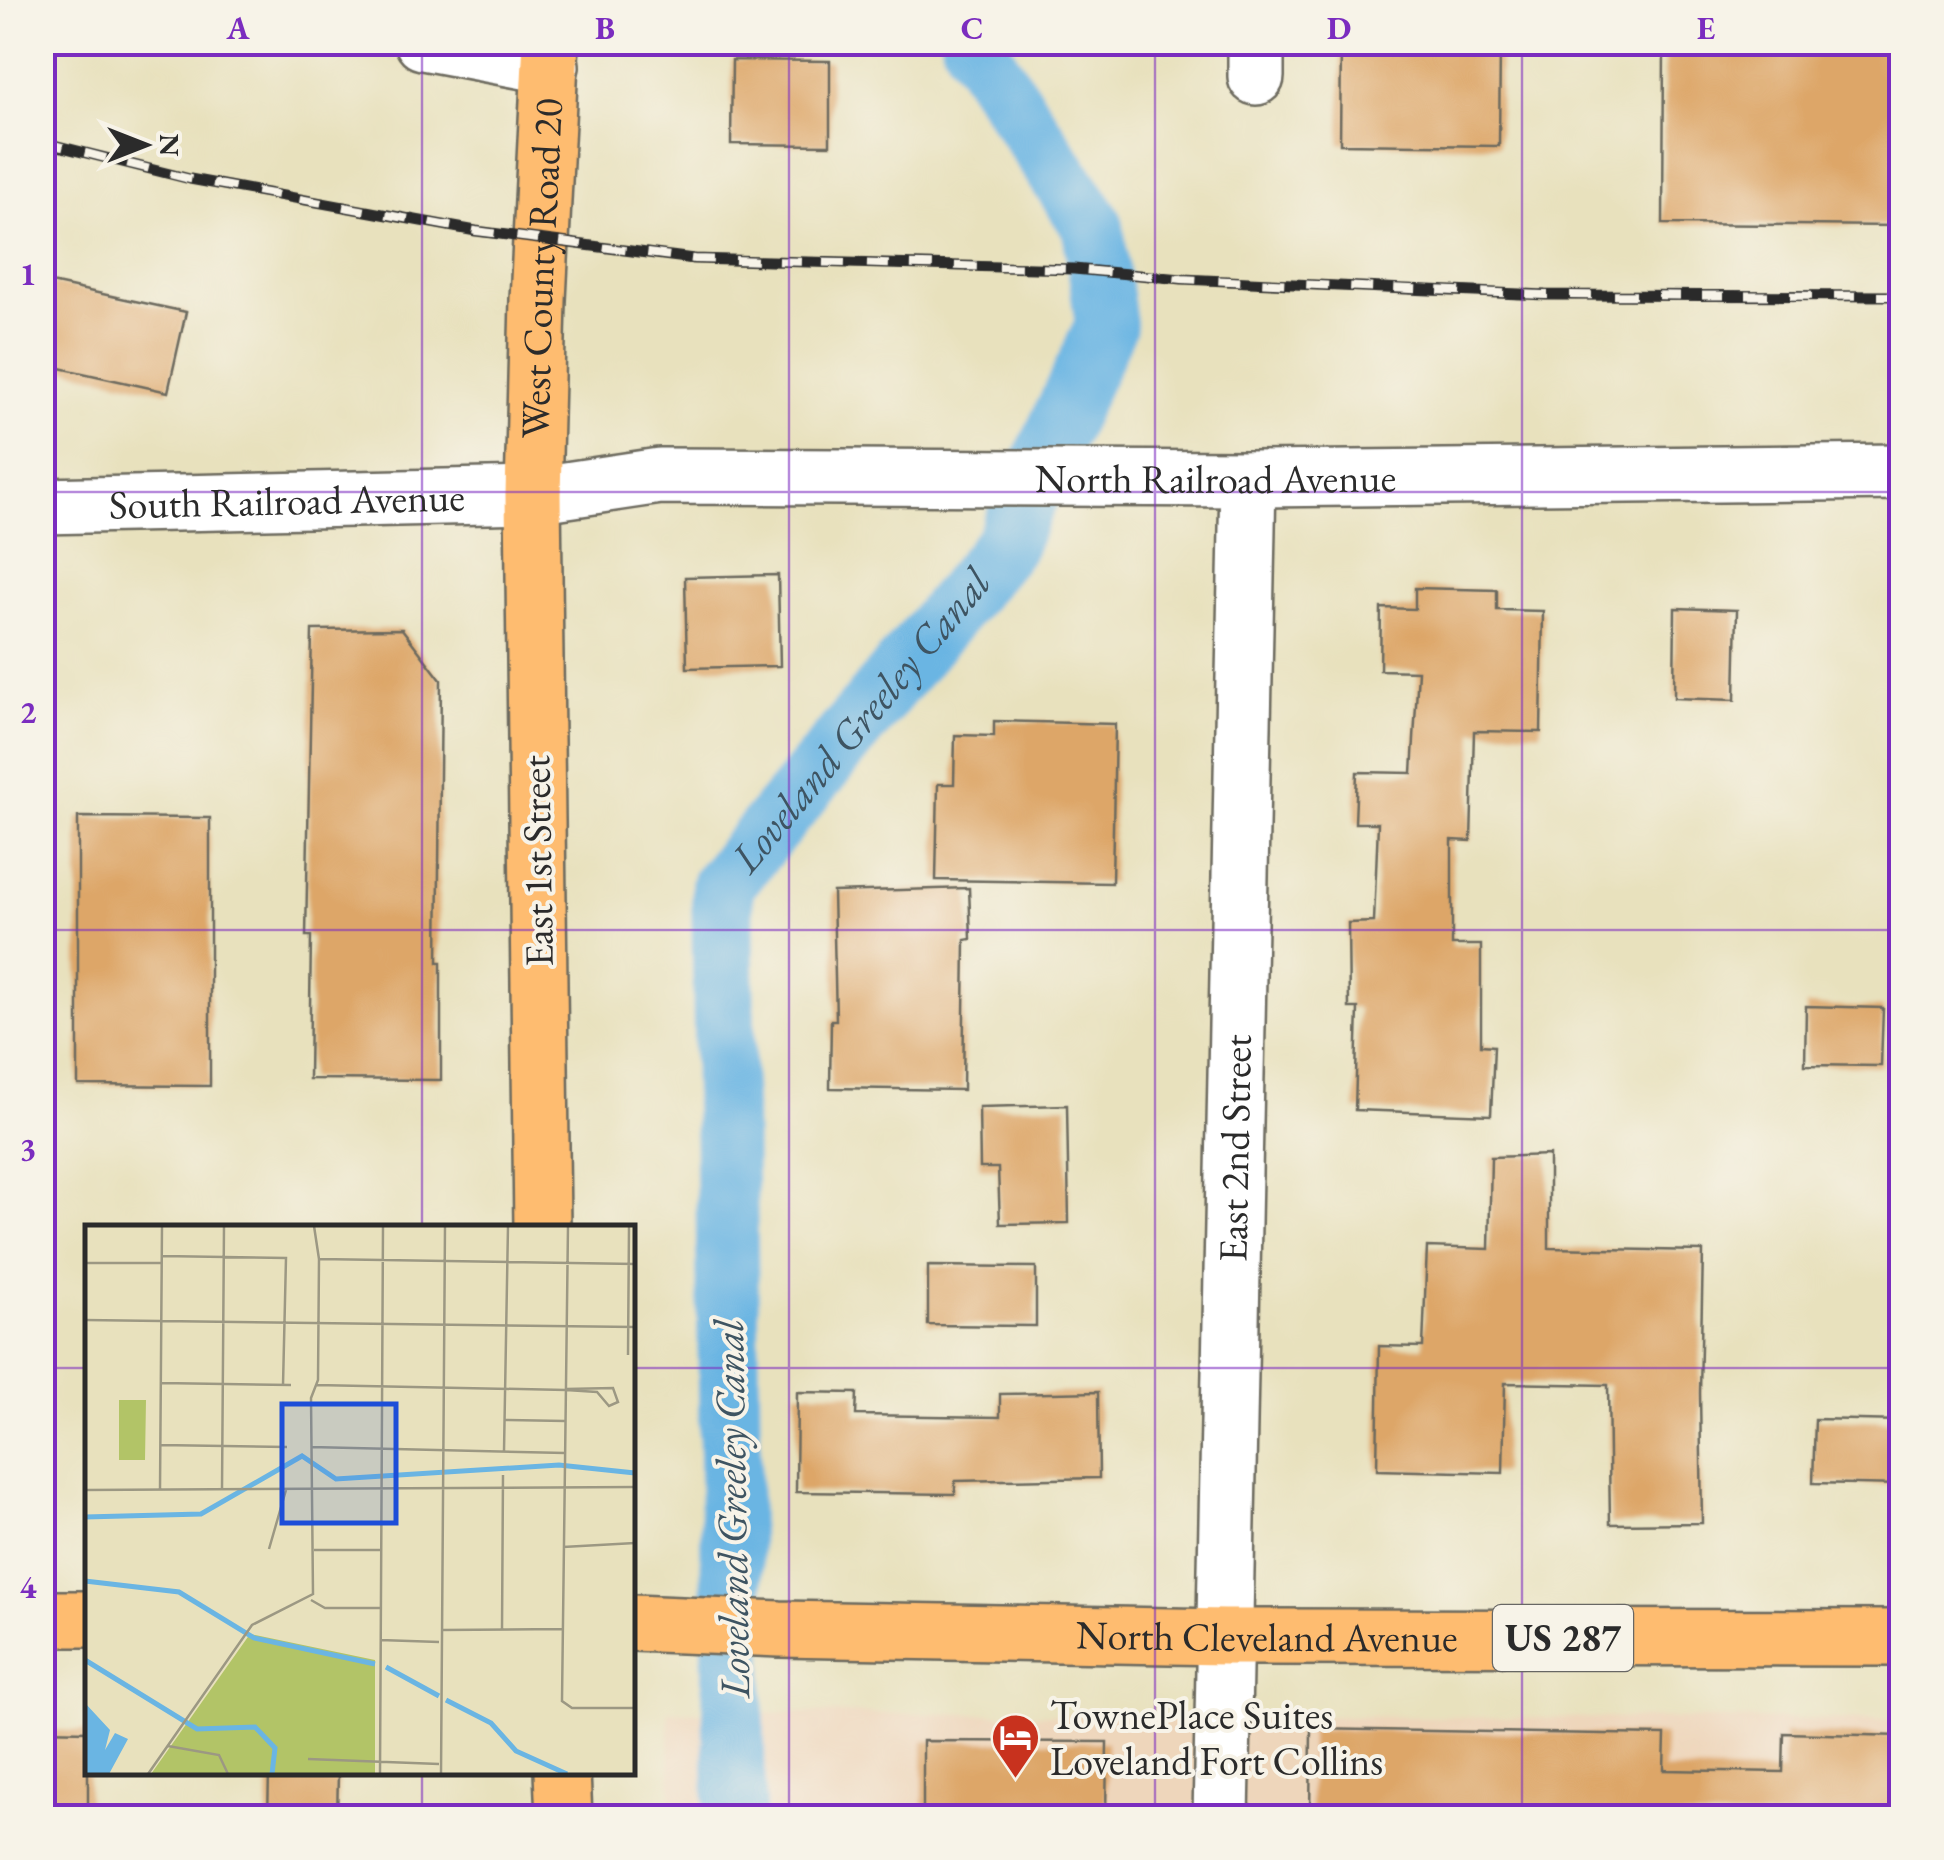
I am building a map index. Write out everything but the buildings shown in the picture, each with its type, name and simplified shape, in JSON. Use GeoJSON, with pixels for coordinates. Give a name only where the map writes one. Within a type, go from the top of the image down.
{"type":"FeatureCollection","features":[{"type":"Feature","properties":{"kind":"main road","name":"West County Road 20"},"geometry":{"type":"LineString","coordinates":[[533,494],[551,54]]}},
{"type":"Feature","properties":{"kind":"main road","name":"East 1st Street"},"geometry":{"type":"LineString","coordinates":[[533,494],[542,1225]]}},
{"type":"Feature","properties":{"kind":"main road"},"geometry":{"type":"LineString","coordinates":[[42,1619],[85,1619]]}},
{"type":"Feature","properties":{"kind":"main road","name":"North Cleveland Avenue"},"geometry":{"type":"LineString","coordinates":[[656,1623],[1225,1637],[1902,1638]]}},
{"type":"Feature","properties":{"kind":"main road"},"geometry":{"type":"LineString","coordinates":[[562,1775],[564,1818]]}},
{"type":"Feature","properties":{"kind":"street"},"geometry":{"type":"LineString","coordinates":[[424,42],[551,54]]}},
{"type":"Feature","properties":{"kind":"street","name":"North Railroad Avenue"},"geometry":{"type":"LineString","coordinates":[[533,494],[660,476],[1248,478],[1902,472]]}},
{"type":"Feature","properties":{"kind":"street","name":"East 2nd Street"},"geometry":{"type":"LineString","coordinates":[[1221,1818],[1248,478]]}},
{"type":"Feature","properties":{"kind":"street","name":"South Railroad Avenue"},"geometry":{"type":"LineString","coordinates":[[42,506],[533,494]]}},
{"type":"Feature","properties":{"kind":"shaded area"},"geometry":{"type":"Polygon","coordinates":[[[668,1712],[1901,1720],[1901,1817],[672,1817],[668,1712]]]}},
{"type":"Feature","properties":{"kind":"waterway","name":"Loveland Greeley Canal"},"geometry":{"type":"LineString","coordinates":[[735,1818],[722,886],[1005,545],[1106,325],[1093,227],[972,42]]}},
{"type":"Feature","properties":{"kind":"railway"},"geometry":{"type":"LineString","coordinates":[[42,142],[190,179],[476,231],[694,259],[1074,269],[1182,279],[1545,295],[1902,296]]}},
{"type":"Feature","properties":{"kind":"place","name":"TownePlace Suites Loveland Fort Collins"},"geometry":{"type":"Point","coordinates":[1015,1780]}}]}
